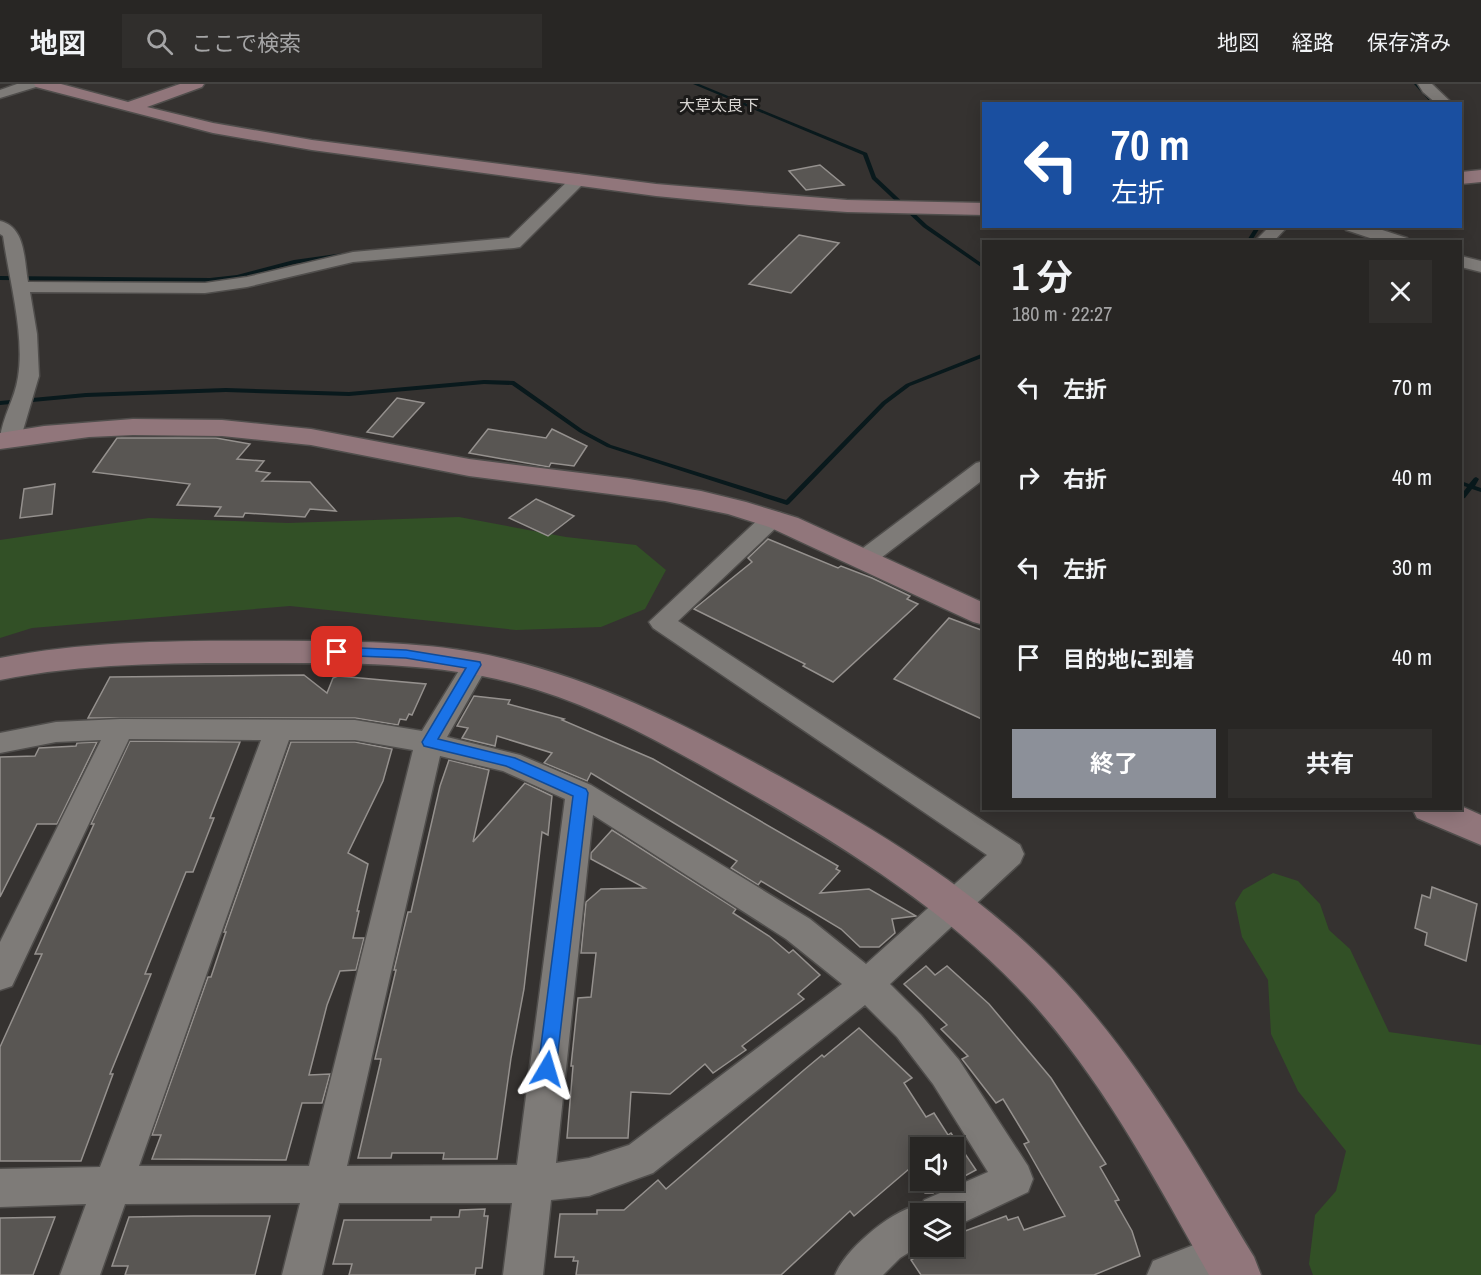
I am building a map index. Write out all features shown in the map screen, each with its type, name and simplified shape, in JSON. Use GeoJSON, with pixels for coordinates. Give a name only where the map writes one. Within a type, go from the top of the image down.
{"type":"FeatureCollection","features":[{"type":"Feature","properties":{"kind":"street"},"geometry":{"type":"LineString","coordinates":[[0,94],[31,84]]}},
{"type":"Feature","properties":{"kind":"street"},"geometry":{"type":"LineString","coordinates":[[42,84],[213,128],[312,145],[749,199],[982,209]]}},
{"type":"Feature","properties":{"kind":"street"},"geometry":{"type":"LineString","coordinates":[[129,108],[196,84]]}},
{"type":"Feature","properties":{"kind":"street"},"geometry":{"type":"LineString","coordinates":[[1425,84],[1444,102]]}},
{"type":"Feature","properties":{"kind":"street"},"geometry":{"type":"LineString","coordinates":[[1462,178],[1481,176]]}},
{"type":"Feature","properties":{"kind":"street"},"geometry":{"type":"LineString","coordinates":[[21,287],[205,288],[247,282],[354,257],[514,243],[579,179]]}},
{"type":"Feature","properties":{"kind":"street"},"geometry":{"type":"LineString","coordinates":[[0,226],[11,234],[21,287],[30,370],[11,429],[5,440]]}},
{"type":"Feature","properties":{"kind":"street"},"geometry":{"type":"LineString","coordinates":[[1264,240],[1278,228]]}},
{"type":"Feature","properties":{"kind":"street"},"geometry":{"type":"LineString","coordinates":[[1358,228],[1395,240]]}},
{"type":"Feature","properties":{"kind":"street"},"geometry":{"type":"LineString","coordinates":[[1462,261],[1481,267]]}},
{"type":"Feature","properties":{"kind":"street"},"geometry":{"type":"LineString","coordinates":[[5,440],[79,429],[137,425],[245,431],[353,444],[481,470],[611,484],[700,499],[772,518],[982,614]]}},
{"type":"Feature","properties":{"kind":"street"},"geometry":{"type":"LineString","coordinates":[[864,559],[982,470]]}},
{"type":"Feature","properties":{"kind":"street"},"geometry":{"type":"LineString","coordinates":[[0,1188],[324,1183],[532,1184],[589,1177],[640,1160],[867,984],[1009,854],[662,622],[772,518]]}},
{"type":"Feature","properties":{"kind":"street"},"geometry":{"type":"LineString","coordinates":[[0,669],[58,659],[172,653],[406,654],[531,676],[579,692],[647,721],[848,831],[954,903],[1005,948],[1042,985],[1092,1044],[1140,1113],[1230,1264],[1167,1275]]}},
{"type":"Feature","properties":{"kind":"street"},"geometry":{"type":"LineString","coordinates":[[302,1275],[429,742],[475,665]]}},
{"type":"Feature","properties":{"kind":"street"},"geometry":{"type":"LineString","coordinates":[[0,976],[120,729]]}},
{"type":"Feature","properties":{"kind":"street"},"geometry":{"type":"LineString","coordinates":[[0,742],[56,732],[120,729],[356,730],[429,742],[510,762],[581,793],[798,929],[867,984],[909,1026],[946,1072],[1014,1179],[962,1203]]}},
{"type":"Feature","properties":{"kind":"street"},"geometry":{"type":"LineString","coordinates":[[80,1275],[279,729]]}},
{"type":"Feature","properties":{"kind":"street"},"geometry":{"type":"LineString","coordinates":[[523,1275],[532,1184],[581,793]]}},
{"type":"Feature","properties":{"kind":"street"},"geometry":{"type":"LineString","coordinates":[[1434,810],[1481,831]]}},
{"type":"Feature","properties":{"kind":"street"},"geometry":{"type":"LineString","coordinates":[[855,1275],[886,1244],[910,1230]]}},
{"type":"Feature","properties":{"kind":"green space"},"geometry":{"type":"Polygon","coordinates":[[[459,517],[566,537],[636,545],[666,570],[645,609],[601,627],[516,630],[290,606],[32,628],[0,638],[0,540],[149,518],[288,523],[459,517]]]}},
{"type":"Feature","properties":{"kind":"green space"},"geometry":{"type":"Polygon","coordinates":[[[1273,873],[1298,881],[1320,904],[1329,930],[1350,949],[1389,1032],[1481,1045],[1481,1275],[1313,1275],[1309,1264],[1315,1215],[1336,1191],[1346,1151],[1298,1091],[1271,1034],[1268,980],[1242,937],[1235,903],[1243,890],[1273,873]]]}},
{"type":"Feature","properties":{"kind":"building"},"geometry":{"type":"Polygon","coordinates":[[[820,165],[844,185],[806,190],[789,171],[820,165]]]}},
{"type":"Feature","properties":{"kind":"building"},"geometry":{"type":"Polygon","coordinates":[[[799,235],[839,243],[791,293],[749,284],[799,235]]]}},
{"type":"Feature","properties":{"kind":"building"},"geometry":{"type":"Polygon","coordinates":[[[397,398],[424,403],[393,437],[367,432],[397,398]]]}},
{"type":"Feature","properties":{"kind":"building"},"geometry":{"type":"Polygon","coordinates":[[[488,429],[546,438],[552,429],[587,446],[574,466],[551,463],[549,467],[469,453],[488,429]]]}},
{"type":"Feature","properties":{"kind":"building"},"geometry":{"type":"Polygon","coordinates":[[[117,438],[216,438],[250,444],[237,459],[264,461],[256,471],[270,473],[262,481],[310,482],[336,511],[310,509],[305,517],[245,513],[243,517],[215,516],[221,507],[177,505],[190,484],[93,472],[117,438]]]}},
{"type":"Feature","properties":{"kind":"building"},"geometry":{"type":"Polygon","coordinates":[[[55,484],[52,514],[20,518],[24,489],[55,484]]]}},
{"type":"Feature","properties":{"kind":"building"},"geometry":{"type":"Polygon","coordinates":[[[536,499],[574,516],[548,536],[509,518],[536,499]]]}},
{"type":"Feature","properties":{"kind":"building"},"geometry":{"type":"Polygon","coordinates":[[[768,539],[838,568],[841,566],[872,578],[910,596],[907,599],[918,604],[833,682],[803,666],[805,664],[694,609],[752,562],[748,558],[768,539]]]}},
{"type":"Feature","properties":{"kind":"building"},"geometry":{"type":"Polygon","coordinates":[[[949,618],[982,630],[982,719],[894,679],[949,618]]]}},
{"type":"Feature","properties":{"kind":"building"},"geometry":{"type":"Polygon","coordinates":[[[304,675],[327,693],[333,678],[338,676],[426,684],[412,715],[409,714],[406,720],[400,719],[398,725],[355,718],[88,718],[110,677],[304,675]]]}},
{"type":"Feature","properties":{"kind":"building"},"geometry":{"type":"Polygon","coordinates":[[[474,696],[510,700],[508,704],[564,719],[562,720],[653,759],[838,866],[836,869],[840,871],[820,893],[869,889],[916,916],[892,919],[895,933],[879,947],[860,947],[841,929],[761,881],[758,885],[731,868],[737,861],[591,773],[587,781],[544,763],[552,753],[497,736],[495,746],[462,738],[468,728],[457,726],[474,696]]]}},
{"type":"Feature","properties":{"kind":"building"},"geometry":{"type":"Polygon","coordinates":[[[130,741],[240,742],[210,818],[214,818],[193,872],[186,872],[145,974],[151,974],[110,1074],[113,1074],[81,1161],[0,1161],[0,1047],[42,954],[35,954],[94,824],[91,824],[130,741]]]}},
{"type":"Feature","properties":{"kind":"building"},"geometry":{"type":"Polygon","coordinates":[[[97,742],[57,824],[37,824],[0,897],[0,757],[35,756],[39,748],[76,746],[77,743],[97,742]]]}},
{"type":"Feature","properties":{"kind":"building"},"geometry":{"type":"Polygon","coordinates":[[[291,742],[355,742],[392,749],[383,781],[348,853],[368,864],[353,938],[364,938],[356,970],[340,971],[327,1005],[309,1075],[330,1074],[322,1103],[302,1103],[286,1160],[152,1159],[161,1135],[152,1135],[208,977],[211,977],[226,932],[224,932],[291,742]]]}},
{"type":"Feature","properties":{"kind":"building"},"geometry":{"type":"Polygon","coordinates":[[[449,760],[489,770],[473,842],[525,783],[552,796],[548,835],[542,832],[524,989],[511,1058],[497,1159],[443,1159],[444,1153],[392,1153],[391,1158],[358,1158],[381,1059],[375,1059],[396,970],[394,970],[408,912],[411,912],[440,786],[449,760]]]}},
{"type":"Feature","properties":{"kind":"building"},"geometry":{"type":"Polygon","coordinates":[[[612,830],[736,909],[733,913],[769,936],[789,953],[793,950],[820,975],[798,994],[804,999],[742,1046],[746,1050],[713,1073],[705,1064],[670,1094],[631,1092],[628,1138],[567,1138],[578,998],[591,997],[596,953],[581,953],[586,902],[601,889],[645,888],[591,859],[591,853],[612,830]]]}},
{"type":"Feature","properties":{"kind":"building"},"geometry":{"type":"Polygon","coordinates":[[[1432,887],[1477,904],[1466,961],[1425,945],[1427,933],[1415,928],[1422,895],[1430,898],[1432,887]]]}},
{"type":"Feature","properties":{"kind":"building"},"geometry":{"type":"Polygon","coordinates":[[[926,966],[935,975],[947,966],[989,1004],[1051,1078],[1106,1164],[1100,1167],[1119,1200],[1115,1201],[1132,1231],[1140,1256],[1094,1275],[921,1275],[911,1260],[916,1257],[964,1257],[964,1231],[1006,1216],[1008,1220],[1018,1217],[1024,1230],[1065,1216],[1024,1144],[1029,1142],[1003,1099],[996,1103],[962,1059],[968,1056],[941,1029],[947,1025],[904,984],[926,966]]]}},
{"type":"Feature","properties":{"kind":"building"},"geometry":{"type":"Polygon","coordinates":[[[859,1028],[912,1078],[904,1083],[926,1117],[934,1113],[948,1135],[951,1133],[954,1137],[910,1137],[910,1170],[909,1169],[854,1216],[850,1211],[781,1275],[576,1275],[578,1261],[573,1261],[574,1257],[555,1257],[560,1214],[597,1214],[597,1210],[624,1210],[658,1180],[666,1189],[822,1055],[824,1057],[859,1028]]]}},
{"type":"Feature","properties":{"kind":"building"},"geometry":{"type":"Polygon","coordinates":[[[964,1152],[976,1170],[964,1176],[964,1152]]]}},
{"type":"Feature","properties":{"kind":"building"},"geometry":{"type":"Polygon","coordinates":[[[485,1209],[484,1216],[488,1216],[482,1268],[476,1268],[475,1275],[349,1275],[352,1264],[333,1264],[344,1220],[431,1220],[431,1217],[459,1217],[460,1210],[485,1209]]]}},
{"type":"Feature","properties":{"kind":"building"},"geometry":{"type":"Polygon","coordinates":[[[270,1216],[255,1275],[125,1275],[128,1266],[112,1266],[129,1217],[270,1216]]]}},
{"type":"Feature","properties":{"kind":"building"},"geometry":{"type":"Polygon","coordinates":[[[55,1217],[33,1275],[0,1275],[0,1218],[55,1217]]]}},
{"type":"Feature","properties":{"kind":"waterway"},"geometry":{"type":"LineString","coordinates":[[695,84],[865,154],[874,178],[925,226],[982,266]]}},
{"type":"Feature","properties":{"kind":"waterway"},"geometry":{"type":"LineString","coordinates":[[1416,84],[1433,102]]}},
{"type":"Feature","properties":{"kind":"waterway"},"geometry":{"type":"LineString","coordinates":[[1249,240],[1258,228]]}},
{"type":"Feature","properties":{"kind":"waterway"},"geometry":{"type":"LineString","coordinates":[[0,278],[210,280],[237,277],[294,262],[351,254]]}},
{"type":"Feature","properties":{"kind":"waterway"},"geometry":{"type":"LineString","coordinates":[[0,403],[86,395],[226,390],[349,394],[484,382],[514,383],[581,431],[609,446],[787,503],[884,403],[908,385],[982,356]]}},
{"type":"Feature","properties":{"kind":"waterway"},"geometry":{"type":"LineString","coordinates":[[1471,486],[1476,479]]}},
{"type":"Feature","properties":{"kind":"waterway"},"geometry":{"type":"LineString","coordinates":[[1462,483],[1471,486]]}},
{"type":"Feature","properties":{"kind":"waterway"},"geometry":{"type":"LineString","coordinates":[[1463,497],[1471,486]]}},
{"type":"Feature","properties":{"kind":"waterway"},"geometry":{"type":"LineString","coordinates":[[1471,486],[1481,490]]}},
{"type":"Feature","properties":{"kind":"district","name":"大草太良下"},"geometry":{"type":"Point","coordinates":[719,105]}},
{"type":"Feature","properties":{"kind":"route"},"geometry":{"type":"LineString","coordinates":[[337,652],[406,654],[475,665],[429,742],[510,762],[581,793],[547,1069]]}}]}
